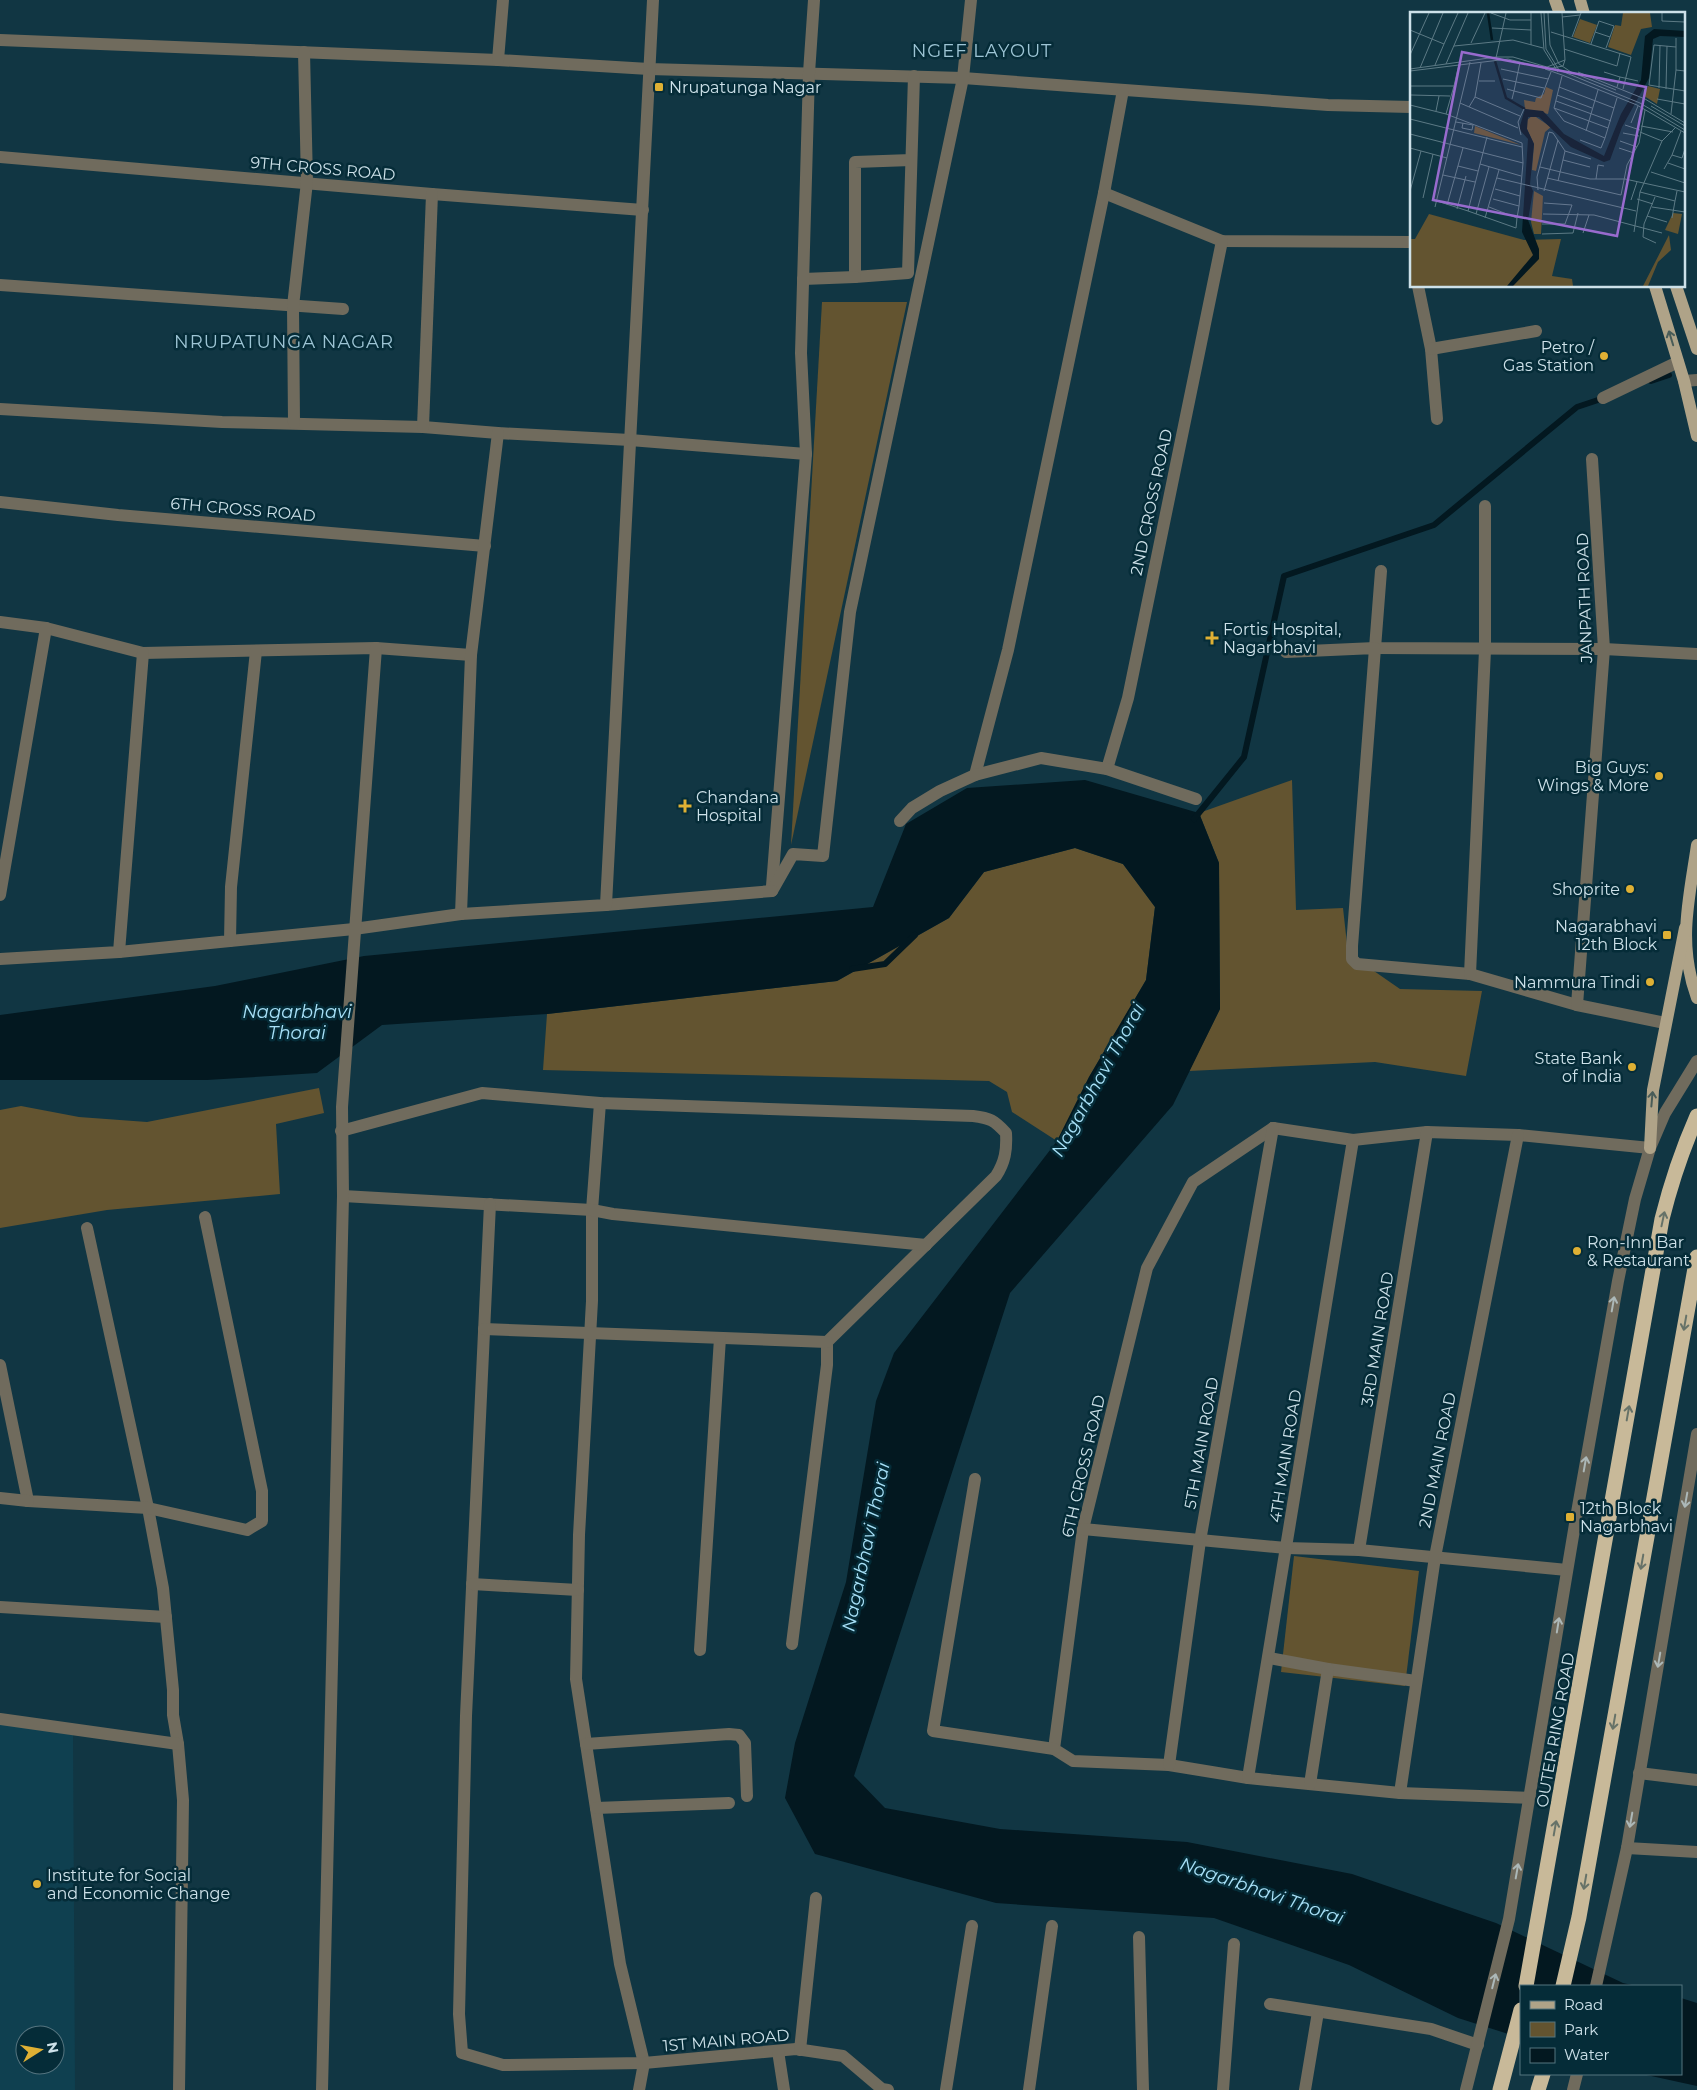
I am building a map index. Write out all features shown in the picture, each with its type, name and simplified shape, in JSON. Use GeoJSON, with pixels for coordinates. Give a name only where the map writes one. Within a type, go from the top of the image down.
{"type":"FeatureCollection","features":[{"type":"Feature","properties":{"kind":"highway","name":"OUTER RING ROAD"},"geometry":{"type":"LineString","coordinates":[[1526,1985],[1538,1928],[1662,1219],[1676,1167],[1697,1116]]}},
{"type":"Feature","properties":{"kind":"highway"},"geometry":{"type":"LineString","coordinates":[[1563,1985],[1571,1953],[1697,1258]]}},
{"type":"Feature","properties":{"kind":"highway"},"geometry":{"type":"LineString","coordinates":[[1500,2090],[1520,2014]]}},
{"type":"Feature","properties":{"kind":"main road"},"geometry":{"type":"LineString","coordinates":[[1555,0],[1559,12]]}},
{"type":"Feature","properties":{"kind":"main road"},"geometry":{"type":"LineString","coordinates":[[1655,288],[1678,362],[1691,381],[1697,436]]}},
{"type":"Feature","properties":{"kind":"main road"},"geometry":{"type":"LineString","coordinates":[[1677,288],[1697,349]]}},
{"type":"Feature","properties":{"kind":"main road"},"geometry":{"type":"LineString","coordinates":[[1650,1148],[1653,1090],[1685,928],[1697,845]]}},
{"type":"Feature","properties":{"kind":"main road"},"geometry":{"type":"LineString","coordinates":[[1685,928],[1687,967],[1697,998]]}},
{"type":"Feature","properties":{"kind":"street"},"geometry":{"type":"LineString","coordinates":[[498,60],[503,0]]}},
{"type":"Feature","properties":{"kind":"street"},"geometry":{"type":"LineString","coordinates":[[606,905],[653,0]]}},
{"type":"Feature","properties":{"kind":"street"},"geometry":{"type":"LineString","coordinates":[[772,891],[806,454],[801,353],[809,73],[814,0]]}},
{"type":"Feature","properties":{"kind":"street"},"geometry":{"type":"LineString","coordinates":[[772,891],[793,854],[823,856],[850,612],[963,78],[971,0]]}},
{"type":"Feature","properties":{"kind":"street"},"geometry":{"type":"LineString","coordinates":[[0,40],[498,60],[649,70],[963,78],[1328,104],[1410,107]]}},
{"type":"Feature","properties":{"kind":"street"},"geometry":{"type":"LineString","coordinates":[[294,423],[293,306],[307,182],[304,52]]}},
{"type":"Feature","properties":{"kind":"street"},"geometry":{"type":"LineString","coordinates":[[803,278],[908,273],[914,76]]}},
{"type":"Feature","properties":{"kind":"street"},"geometry":{"type":"LineString","coordinates":[[975,775],[1008,650],[1104,193],[1123,90]]}},
{"type":"Feature","properties":{"kind":"street","name":"9TH CROSS ROAD"},"geometry":{"type":"LineString","coordinates":[[0,157],[643,210]]}},
{"type":"Feature","properties":{"kind":"street"},"geometry":{"type":"LineString","coordinates":[[855,277],[856,162],[911,160]]}},
{"type":"Feature","properties":{"kind":"street"},"geometry":{"type":"LineString","coordinates":[[1104,193],[1222,241],[1410,245]]}},
{"type":"Feature","properties":{"kind":"street"},"geometry":{"type":"LineString","coordinates":[[423,427],[432,194]]}},
{"type":"Feature","properties":{"kind":"street","name":"2ND CROSS ROAD"},"geometry":{"type":"LineString","coordinates":[[1107,769],[1128,698],[1222,241]]}},
{"type":"Feature","properties":{"kind":"street"},"geometry":{"type":"LineString","coordinates":[[0,285],[343,309]]}},
{"type":"Feature","properties":{"kind":"street"},"geometry":{"type":"LineString","coordinates":[[1418,288],[1432,349],[1437,418]]}},
{"type":"Feature","properties":{"kind":"street"},"geometry":{"type":"LineString","coordinates":[[1432,349],[1536,331]]}},
{"type":"Feature","properties":{"kind":"street"},"geometry":{"type":"LineString","coordinates":[[1603,398],[1678,362]]}},
{"type":"Feature","properties":{"kind":"street"},"geometry":{"type":"LineString","coordinates":[[0,409],[222,422],[423,427],[630,440],[806,454]]}},
{"type":"Feature","properties":{"kind":"street"},"geometry":{"type":"LineString","coordinates":[[461,914],[471,655],[498,433]]}},
{"type":"Feature","properties":{"kind":"street","name":"JANPATH ROAD"},"geometry":{"type":"LineString","coordinates":[[1576,1005],[1604,649],[1592,459]]}},
{"type":"Feature","properties":{"kind":"street","name":"6TH CROSS ROAD"},"geometry":{"type":"LineString","coordinates":[[0,502],[118,515],[484,546]]}},
{"type":"Feature","properties":{"kind":"street"},"geometry":{"type":"LineString","coordinates":[[1470,974],[1485,650],[1486,506]]}},
{"type":"Feature","properties":{"kind":"street"},"geometry":{"type":"LineString","coordinates":[[1380,571],[1350,959],[1357,964],[1470,974],[1576,1005],[1665,1024]]}},
{"type":"Feature","properties":{"kind":"street"},"geometry":{"type":"LineString","coordinates":[[0,622],[46,628],[143,653],[376,648],[471,655]]}},
{"type":"Feature","properties":{"kind":"street"},"geometry":{"type":"LineString","coordinates":[[0,894],[46,628]]}},
{"type":"Feature","properties":{"kind":"street"},"geometry":{"type":"LineString","coordinates":[[322,2090],[343,1196],[341,1131],[352,949],[376,648]]}},
{"type":"Feature","properties":{"kind":"street"},"geometry":{"type":"LineString","coordinates":[[1286,652],[1375,648],[1485,650],[1604,649],[1697,654]]}},
{"type":"Feature","properties":{"kind":"street"},"geometry":{"type":"LineString","coordinates":[[230,941],[231,887],[256,651]]}},
{"type":"Feature","properties":{"kind":"street"},"geometry":{"type":"LineString","coordinates":[[119,952],[143,653]]}},
{"type":"Feature","properties":{"kind":"street"},"geometry":{"type":"LineString","coordinates":[[900,821],[912,808],[940,791],[975,775],[1041,758],[1107,769],[1196,799]]}},
{"type":"Feature","properties":{"kind":"street"},"geometry":{"type":"LineString","coordinates":[[0,959],[119,952],[354,929],[461,914],[606,905],[772,891]]}},
{"type":"Feature","properties":{"kind":"street"},"geometry":{"type":"LineString","coordinates":[[1466,2090],[1509,1919],[1567,1570],[1618,1281],[1635,1199],[1650,1148],[1665,1113],[1697,1061]]}},
{"type":"Feature","properties":{"kind":"street"},"geometry":{"type":"LineString","coordinates":[[341,1131],[482,1093],[600,1103],[973,1116],[990,1118],[1006,1133],[1006,1156],[996,1176],[827,1342],[827,1365],[792,1644]]}},
{"type":"Feature","properties":{"kind":"street"},"geometry":{"type":"LineString","coordinates":[[600,1103],[592,1210],[591,1333],[578,1590],[576,1679],[620,1964],[644,2063],[639,2090]]}},
{"type":"Feature","properties":{"kind":"street"},"geometry":{"type":"LineString","coordinates":[[1273,1128],[1353,1140],[1427,1132],[1518,1135],[1650,1148]]}},
{"type":"Feature","properties":{"kind":"street","name":"6TH CROSS ROAD"},"geometry":{"type":"LineString","coordinates":[[1054,1749],[1083,1529],[1148,1268],[1192,1182],[1273,1128]]}},
{"type":"Feature","properties":{"kind":"street","name":"5TH MAIN ROAD"},"geometry":{"type":"LineString","coordinates":[[1169,1765],[1200,1541],[1273,1128]]}},
{"type":"Feature","properties":{"kind":"street","name":"3RD MAIN ROAD"},"geometry":{"type":"LineString","coordinates":[[1359,1550],[1427,1132]]}},
{"type":"Feature","properties":{"kind":"street","name":"2ND MAIN ROAD"},"geometry":{"type":"LineString","coordinates":[[1400,1793],[1434,1557],[1518,1135]]}},
{"type":"Feature","properties":{"kind":"street","name":"4TH MAIN ROAD"},"geometry":{"type":"LineString","coordinates":[[1248,1778],[1353,1140]]}},
{"type":"Feature","properties":{"kind":"street"},"geometry":{"type":"LineString","coordinates":[[343,1196],[592,1210],[613,1214],[926,1245]]}},
{"type":"Feature","properties":{"kind":"street"},"geometry":{"type":"LineString","coordinates":[[490,1204],[472,1584],[578,1590]]}},
{"type":"Feature","properties":{"kind":"street"},"geometry":{"type":"LineString","coordinates":[[0,1498],[148,1508],[247,1530],[262,1521],[262,1492],[205,1217]]}},
{"type":"Feature","properties":{"kind":"street"},"geometry":{"type":"LineString","coordinates":[[87,1228],[148,1508],[163,1588],[173,1690],[173,1715],[178,1744],[183,1800],[178,2090]]}},
{"type":"Feature","properties":{"kind":"street"},"geometry":{"type":"LineString","coordinates":[[484,1328],[827,1342]]}},
{"type":"Feature","properties":{"kind":"street"},"geometry":{"type":"LineString","coordinates":[[700,1650],[720,1338]]}},
{"type":"Feature","properties":{"kind":"street"},"geometry":{"type":"LineString","coordinates":[[0,1365],[28,1500]]}},
{"type":"Feature","properties":{"kind":"street"},"geometry":{"type":"LineString","coordinates":[[1596,1985],[1627,1848],[1697,1434]]}},
{"type":"Feature","properties":{"kind":"street"},"geometry":{"type":"LineString","coordinates":[[975,1479],[934,1731],[1054,1749],[1073,1761],[1169,1765],[1248,1778],[1400,1793],[1530,1798]]}},
{"type":"Feature","properties":{"kind":"street"},"geometry":{"type":"LineString","coordinates":[[1083,1529],[1286,1548],[1359,1550],[1567,1570]]}},
{"type":"Feature","properties":{"kind":"street","name":"1ST MAIN ROAD"},"geometry":{"type":"LineString","coordinates":[[472,1584],[466,1716],[459,2014],[462,2053],[502,2065],[644,2063],[800,2050],[843,2056],[882,2088],[888,2090]]}},
{"type":"Feature","properties":{"kind":"street"},"geometry":{"type":"LineString","coordinates":[[0,1607],[166,1617]]}},
{"type":"Feature","properties":{"kind":"street"},"geometry":{"type":"LineString","coordinates":[[1269,1658],[1328,1669],[1416,1681]]}},
{"type":"Feature","properties":{"kind":"street"},"geometry":{"type":"LineString","coordinates":[[1310,1784],[1328,1669]]}},
{"type":"Feature","properties":{"kind":"street"},"geometry":{"type":"LineString","coordinates":[[0,1719],[178,1744]]}},
{"type":"Feature","properties":{"kind":"street"},"geometry":{"type":"LineString","coordinates":[[586,1744],[729,1734],[739,1735],[745,1743],[747,1796]]}},
{"type":"Feature","properties":{"kind":"street"},"geometry":{"type":"LineString","coordinates":[[1640,1773],[1697,1780]]}},
{"type":"Feature","properties":{"kind":"street"},"geometry":{"type":"LineString","coordinates":[[596,1808],[729,1803]]}},
{"type":"Feature","properties":{"kind":"street"},"geometry":{"type":"LineString","coordinates":[[1627,1848],[1697,1852]]}},
{"type":"Feature","properties":{"kind":"street"},"geometry":{"type":"LineString","coordinates":[[800,2050],[816,1898]]}},
{"type":"Feature","properties":{"kind":"street"},"geometry":{"type":"LineString","coordinates":[[946,2090],[972,1926]]}},
{"type":"Feature","properties":{"kind":"street"},"geometry":{"type":"LineString","coordinates":[[1029,2090],[1052,1926]]}},
{"type":"Feature","properties":{"kind":"street"},"geometry":{"type":"LineString","coordinates":[[1140,1937],[1143,2090]]}},
{"type":"Feature","properties":{"kind":"street"},"geometry":{"type":"LineString","coordinates":[[1223,2090],[1234,1944]]}},
{"type":"Feature","properties":{"kind":"street"},"geometry":{"type":"LineString","coordinates":[[1270,2004],[1431,2029],[1478,2045]]}},
{"type":"Feature","properties":{"kind":"street"},"geometry":{"type":"LineString","coordinates":[[1305,2090],[1318,2012]]}},
{"type":"Feature","properties":{"kind":"street"},"geometry":{"type":"LineString","coordinates":[[778,2051],[784,2090]]}},
{"type":"Feature","properties":{"kind":"street"},"geometry":{"type":"LineString","coordinates":[[1573,2090],[1577,2075]]}},
{"type":"Feature","properties":{"kind":"shaded area","name":"Institute for Social and Economic Change"},"geometry":{"type":"Polygon","coordinates":[[[0,1724],[73,1734],[75,2090],[0,2090],[0,1724]]]}},
{"type":"Feature","properties":{"kind":"green space"},"geometry":{"type":"Polygon","coordinates":[[[822,302],[907,302],[791,845],[822,302]]]}},
{"type":"Feature","properties":{"kind":"green space"},"geometry":{"type":"Polygon","coordinates":[[[1292,780],[1296,910],[1343,908],[1348,953],[1400,989],[1482,991],[1466,1076],[1375,1062],[1189,1071],[1220,1009],[1219,863],[1199,813],[1292,780]]]}},
{"type":"Feature","properties":{"kind":"green space"},"geometry":{"type":"Polygon","coordinates":[[[1075,848],[1123,864],[1155,907],[1146,980],[1089,1077],[1057,1141],[1012,1112],[1007,1092],[989,1081],[543,1070],[547,1014],[837,981],[949,918],[984,872],[1075,848]]]}},
{"type":"Feature","properties":{"kind":"green space"},"geometry":{"type":"Polygon","coordinates":[[[319,1088],[324,1113],[276,1124],[280,1194],[107,1210],[0,1228],[0,1110],[21,1106],[79,1117],[147,1122],[319,1088]]]}},
{"type":"Feature","properties":{"kind":"green space"},"geometry":{"type":"Polygon","coordinates":[[[1294,1556],[1419,1571],[1405,1686],[1281,1672],[1294,1556]]]}},
{"type":"Feature","properties":{"kind":"water","name":"Nagarbhavi Thorai"},"geometry":{"type":"Polygon","coordinates":[[[1085,780],[1199,813],[1219,863],[1220,1009],[1173,1105],[1010,1293],[854,1776],[885,1808],[1000,1829],[1187,1842],[1352,1874],[1496,1923],[1623,1983],[1632,1985],[1520,1985],[1520,2038],[1458,2018],[1349,1965],[1214,1918],[996,1903],[815,1854],[785,1798],[795,1743],[846,1582],[876,1401],[894,1353],[1057,1141],[1089,1077],[1146,980],[1155,907],[1123,864],[1075,848],[984,872],[949,918],[837,981],[547,1014],[382,1025],[317,1073],[207,1080],[0,1080],[0,1015],[215,986],[364,956],[873,907],[906,824],[967,788],[1085,780]]]}},
{"type":"Feature","properties":{"kind":"water"},"geometry":{"type":"Polygon","coordinates":[[[1682,1998],[1697,2003],[1697,2086],[1647,2075],[1682,2075],[1682,1998]]]}},
{"type":"Feature","properties":{"kind":"waterway"},"geometry":{"type":"LineString","coordinates":[[1651,381],[1669,375]]}},
{"type":"Feature","properties":{"kind":"waterway"},"geometry":{"type":"LineString","coordinates":[[1194,819],[1244,757],[1284,576],[1434,525],[1577,407],[1604,398]]}},
{"type":"Feature","properties":{"kind":"waterway","name":"Nagarbhavi Thorai"},"geometry":{"type":"LineString","coordinates":[[852,969],[885,964],[915,935]]}},
{"type":"Feature","properties":{"kind":"place","name":"Nrupatunga Nagar"},"geometry":{"type":"Point","coordinates":[659,87]}},
{"type":"Feature","properties":{"kind":"place","name":"Petro / Gas Station"},"geometry":{"type":"Point","coordinates":[1604,356]}},
{"type":"Feature","properties":{"kind":"place","name":"Fortis Hospital, Nagarbhavi"},"geometry":{"type":"Point","coordinates":[1212,638]}},
{"type":"Feature","properties":{"kind":"place","name":"Big Guys: Wings & More"},"geometry":{"type":"Point","coordinates":[1659,776]}},
{"type":"Feature","properties":{"kind":"place","name":"Chandana Hospital"},"geometry":{"type":"Point","coordinates":[685,806]}},
{"type":"Feature","properties":{"kind":"place","name":"Shoprite"},"geometry":{"type":"Point","coordinates":[1630,889]}},
{"type":"Feature","properties":{"kind":"place","name":"Nagarabhavi 12th Block"},"geometry":{"type":"Point","coordinates":[1667,935]}},
{"type":"Feature","properties":{"kind":"place","name":"Nammura Tindi"},"geometry":{"type":"Point","coordinates":[1650,982]}},
{"type":"Feature","properties":{"kind":"place","name":"State Bank of India"},"geometry":{"type":"Point","coordinates":[1632,1067]}},
{"type":"Feature","properties":{"kind":"place","name":"Ron-Inn Bar & Restaurant"},"geometry":{"type":"Point","coordinates":[1577,1251]}},
{"type":"Feature","properties":{"kind":"place","name":"12th Block Nagarbhavi"},"geometry":{"type":"Point","coordinates":[1570,1517]}},
{"type":"Feature","properties":{"kind":"place","name":"Institute for Social and Economic Change"},"geometry":{"type":"Point","coordinates":[37,1884]}},
{"type":"Feature","properties":{"kind":"district","name":"NGEF LAYOUT"},"geometry":{"type":"Point","coordinates":[982,51]}},
{"type":"Feature","properties":{"kind":"district","name":"NRUPATUNGA NAGAR"},"geometry":{"type":"Point","coordinates":[284,342]}}]}
